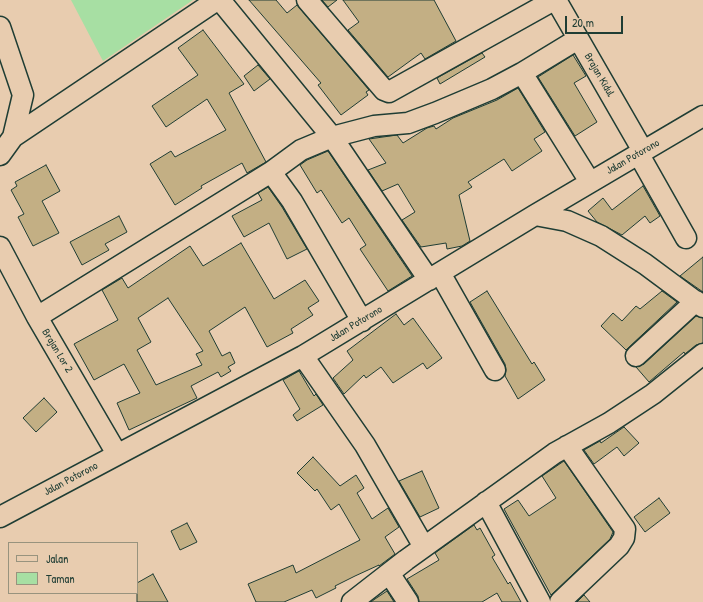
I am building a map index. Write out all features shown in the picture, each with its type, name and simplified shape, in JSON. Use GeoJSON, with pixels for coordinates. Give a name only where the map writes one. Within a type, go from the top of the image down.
{"type":"FeatureCollection","features":[{"type":"Feature","properties":{"kind":"street"},"geometry":{"type":"LineString","coordinates":[[0,155],[13,137],[218,0],[332,137],[434,277],[495,370]]}},
{"type":"Feature","properties":{"kind":"street"},"geometry":{"type":"LineString","coordinates":[[307,0],[384,90],[389,92],[555,0]]}},
{"type":"Feature","properties":{"kind":"street","name":"Brajan Kidul"},"geometry":{"type":"LineString","coordinates":[[555,0],[578,38],[686,238]]}},
{"type":"Feature","properties":{"kind":"street"},"geometry":{"type":"LineString","coordinates":[[0,27],[23,95],[13,137]]}},
{"type":"Feature","properties":{"kind":"street"},"geometry":{"type":"LineString","coordinates":[[37,318],[271,172],[301,150],[332,137],[374,126],[408,123],[435,113],[492,89],[522,73],[578,38]]}},
{"type":"Feature","properties":{"kind":"street"},"geometry":{"type":"LineString","coordinates":[[522,73],[590,182]]}},
{"type":"Feature","properties":{"kind":"street","name":"Jalan Potorono"},"geometry":{"type":"LineString","coordinates":[[0,517],[303,356],[640,152],[703,116]]}},
{"type":"Feature","properties":{"kind":"street"},"geometry":{"type":"LineString","coordinates":[[271,172],[292,201],[362,321]]}},
{"type":"Feature","properties":{"kind":"street"},"geometry":{"type":"LineString","coordinates":[[535,215],[567,221],[601,236],[645,264],[700,304],[636,356]]}},
{"type":"Feature","properties":{"kind":"street","name":"Brajan Lor 2"},"geometry":{"type":"LineString","coordinates":[[0,247],[37,318],[117,454]]}},
{"type":"Feature","properties":{"kind":"street"},"geometry":{"type":"LineString","coordinates":[[352,602],[424,547],[555,453],[609,423],[653,394],[703,354]]}},
{"type":"Feature","properties":{"kind":"street"},"geometry":{"type":"LineString","coordinates":[[303,356],[365,445],[424,547]]}},
{"type":"Feature","properties":{"kind":"street"},"geometry":{"type":"LineString","coordinates":[[560,602],[619,546],[624,538],[625,529],[567,446]]}},
{"type":"Feature","properties":{"kind":"street"},"geometry":{"type":"LineString","coordinates":[[486,502],[540,602]]}},
{"type":"Feature","properties":{"kind":"street"},"geometry":{"type":"LineString","coordinates":[[390,573],[408,602]]}},
{"type":"Feature","properties":{"kind":"green space"},"geometry":{"type":"Polygon","coordinates":[[[71,0],[193,0],[103,61],[71,0]]]}},
{"type":"Feature","properties":{"kind":"building"},"geometry":{"type":"Polygon","coordinates":[[[249,0],[276,0],[287,13],[297,5],[369,90],[366,92],[368,95],[341,115],[318,85],[321,83],[249,0]]]}},
{"type":"Feature","properties":{"kind":"building"},"geometry":{"type":"Polygon","coordinates":[[[322,0],[337,0],[328,7],[322,0]]]}},
{"type":"Feature","properties":{"kind":"building"},"geometry":{"type":"Polygon","coordinates":[[[343,0],[434,0],[456,41],[425,59],[421,53],[388,77],[348,30],[359,22],[343,0]]]}},
{"type":"Feature","properties":{"kind":"building"},"geometry":{"type":"Polygon","coordinates":[[[203,30],[244,84],[229,93],[266,162],[247,173],[242,163],[201,186],[202,188],[175,205],[150,164],[171,151],[175,157],[226,130],[207,99],[166,127],[152,106],[198,75],[178,48],[203,30]]]}},
{"type":"Feature","properties":{"kind":"building"},"geometry":{"type":"Polygon","coordinates":[[[482,53],[485,57],[440,84],[437,78],[482,53]]]}},
{"type":"Feature","properties":{"kind":"building"},"geometry":{"type":"Polygon","coordinates":[[[573,55],[586,76],[574,83],[597,122],[575,136],[538,77],[573,55]]]}},
{"type":"Feature","properties":{"kind":"building"},"geometry":{"type":"Polygon","coordinates":[[[258,65],[270,79],[254,91],[244,76],[258,65]]]}},
{"type":"Feature","properties":{"kind":"building"},"geometry":{"type":"Polygon","coordinates":[[[518,88],[545,132],[534,139],[542,151],[512,171],[504,159],[468,182],[472,187],[459,195],[470,241],[462,246],[447,249],[446,243],[421,247],[402,220],[415,212],[398,184],[382,191],[368,170],[386,163],[369,139],[397,135],[403,143],[427,128],[434,126],[436,129],[453,118],[497,100],[518,88]]]}},
{"type":"Feature","properties":{"kind":"building"},"geometry":{"type":"Polygon","coordinates":[[[328,151],[412,276],[388,291],[360,249],[366,245],[349,218],[342,223],[321,190],[317,193],[300,165],[307,160],[328,151]]]}},
{"type":"Feature","properties":{"kind":"building"},"geometry":{"type":"Polygon","coordinates":[[[46,165],[60,191],[42,201],[59,233],[33,246],[18,217],[24,214],[11,190],[17,186],[15,182],[46,165]]]}},
{"type":"Feature","properties":{"kind":"building"},"geometry":{"type":"Polygon","coordinates":[[[643,186],[660,216],[650,223],[645,216],[622,235],[597,222],[588,211],[603,198],[612,210],[643,186]]]}},
{"type":"Feature","properties":{"kind":"building"},"geometry":{"type":"Polygon","coordinates":[[[268,187],[282,207],[307,249],[287,259],[269,223],[244,237],[232,216],[262,200],[258,193],[268,187]]]}},
{"type":"Feature","properties":{"kind":"building"},"geometry":{"type":"Polygon","coordinates":[[[119,216],[127,232],[105,244],[109,250],[82,265],[70,242],[119,216]]]}},
{"type":"Feature","properties":{"kind":"building"},"geometry":{"type":"Polygon","coordinates":[[[241,243],[274,299],[305,280],[319,301],[308,308],[313,315],[291,329],[293,333],[267,347],[245,307],[209,331],[222,356],[230,352],[235,363],[228,367],[231,371],[221,377],[218,372],[191,386],[197,398],[129,430],[117,403],[140,393],[124,364],[94,380],[74,344],[118,320],[102,290],[122,278],[128,288],[190,246],[203,266],[241,243]],[[168,298],[138,318],[151,342],[137,350],[156,385],[202,365],[196,354],[203,351],[168,298]]]}},
{"type":"Feature","properties":{"kind":"building"},"geometry":{"type":"Polygon","coordinates":[[[703,257],[703,292],[680,276],[703,257]]]}},
{"type":"Feature","properties":{"kind":"building"},"geometry":{"type":"Polygon","coordinates":[[[487,291],[532,364],[534,362],[545,380],[518,399],[505,376],[505,364],[470,302],[487,291]]]}},
{"type":"Feature","properties":{"kind":"building"},"geometry":{"type":"Polygon","coordinates":[[[662,291],[677,302],[626,350],[601,326],[613,313],[622,321],[636,306],[640,309],[662,291]]]}},
{"type":"Feature","properties":{"kind":"building"},"geometry":{"type":"Polygon","coordinates":[[[396,314],[404,325],[413,318],[442,358],[427,369],[423,363],[393,383],[381,367],[366,378],[364,375],[344,394],[333,378],[353,360],[347,351],[396,314]]]}},
{"type":"Feature","properties":{"kind":"building"},"geometry":{"type":"Polygon","coordinates":[[[696,316],[703,318],[703,343],[696,345],[685,354],[684,352],[649,382],[636,367],[644,364],[696,316]]]}},
{"type":"Feature","properties":{"kind":"building"},"geometry":{"type":"Polygon","coordinates":[[[299,371],[314,396],[316,394],[323,405],[297,421],[293,415],[300,409],[283,380],[299,371]]]}},
{"type":"Feature","properties":{"kind":"building"},"geometry":{"type":"Polygon","coordinates":[[[44,398],[57,412],[36,432],[23,418],[44,398]]]}},
{"type":"Feature","properties":{"kind":"building"},"geometry":{"type":"Polygon","coordinates":[[[624,427],[639,443],[624,456],[617,447],[594,464],[584,450],[600,441],[601,443],[624,427]]]}},
{"type":"Feature","properties":{"kind":"building"},"geometry":{"type":"Polygon","coordinates":[[[313,457],[340,486],[356,475],[364,488],[357,493],[372,519],[388,508],[399,527],[385,537],[395,554],[379,566],[335,586],[336,588],[316,598],[312,590],[284,602],[256,602],[248,584],[293,565],[296,573],[360,540],[339,504],[331,510],[317,489],[315,491],[297,473],[313,457]]]}},
{"type":"Feature","properties":{"kind":"building"},"geometry":{"type":"Polygon","coordinates":[[[564,461],[613,532],[610,539],[551,595],[504,509],[518,500],[529,516],[556,498],[542,476],[564,461]]]}},
{"type":"Feature","properties":{"kind":"building"},"geometry":{"type":"Polygon","coordinates":[[[422,471],[439,508],[420,517],[399,481],[422,471]]]}},
{"type":"Feature","properties":{"kind":"building"},"geometry":{"type":"Polygon","coordinates":[[[659,498],[670,513],[645,532],[634,517],[659,498]]]}},
{"type":"Feature","properties":{"kind":"building"},"geometry":{"type":"Polygon","coordinates":[[[187,523],[197,542],[180,550],[171,531],[187,523]]]}},
{"type":"Feature","properties":{"kind":"building"},"geometry":{"type":"Polygon","coordinates":[[[474,525],[477,530],[480,528],[495,555],[492,557],[508,584],[510,582],[521,602],[502,602],[497,593],[482,602],[419,602],[418,596],[407,579],[439,560],[435,553],[474,525]]]}},
{"type":"Feature","properties":{"kind":"building"},"geometry":{"type":"Polygon","coordinates":[[[153,574],[168,602],[137,602],[138,582],[153,574]]]}},
{"type":"Feature","properties":{"kind":"building"},"geometry":{"type":"Polygon","coordinates":[[[387,591],[394,602],[371,602],[375,599],[387,591]]]}},
{"type":"Feature","properties":{"kind":"building"},"geometry":{"type":"Polygon","coordinates":[[[584,595],[590,602],[577,602],[584,595]]]}}]}
